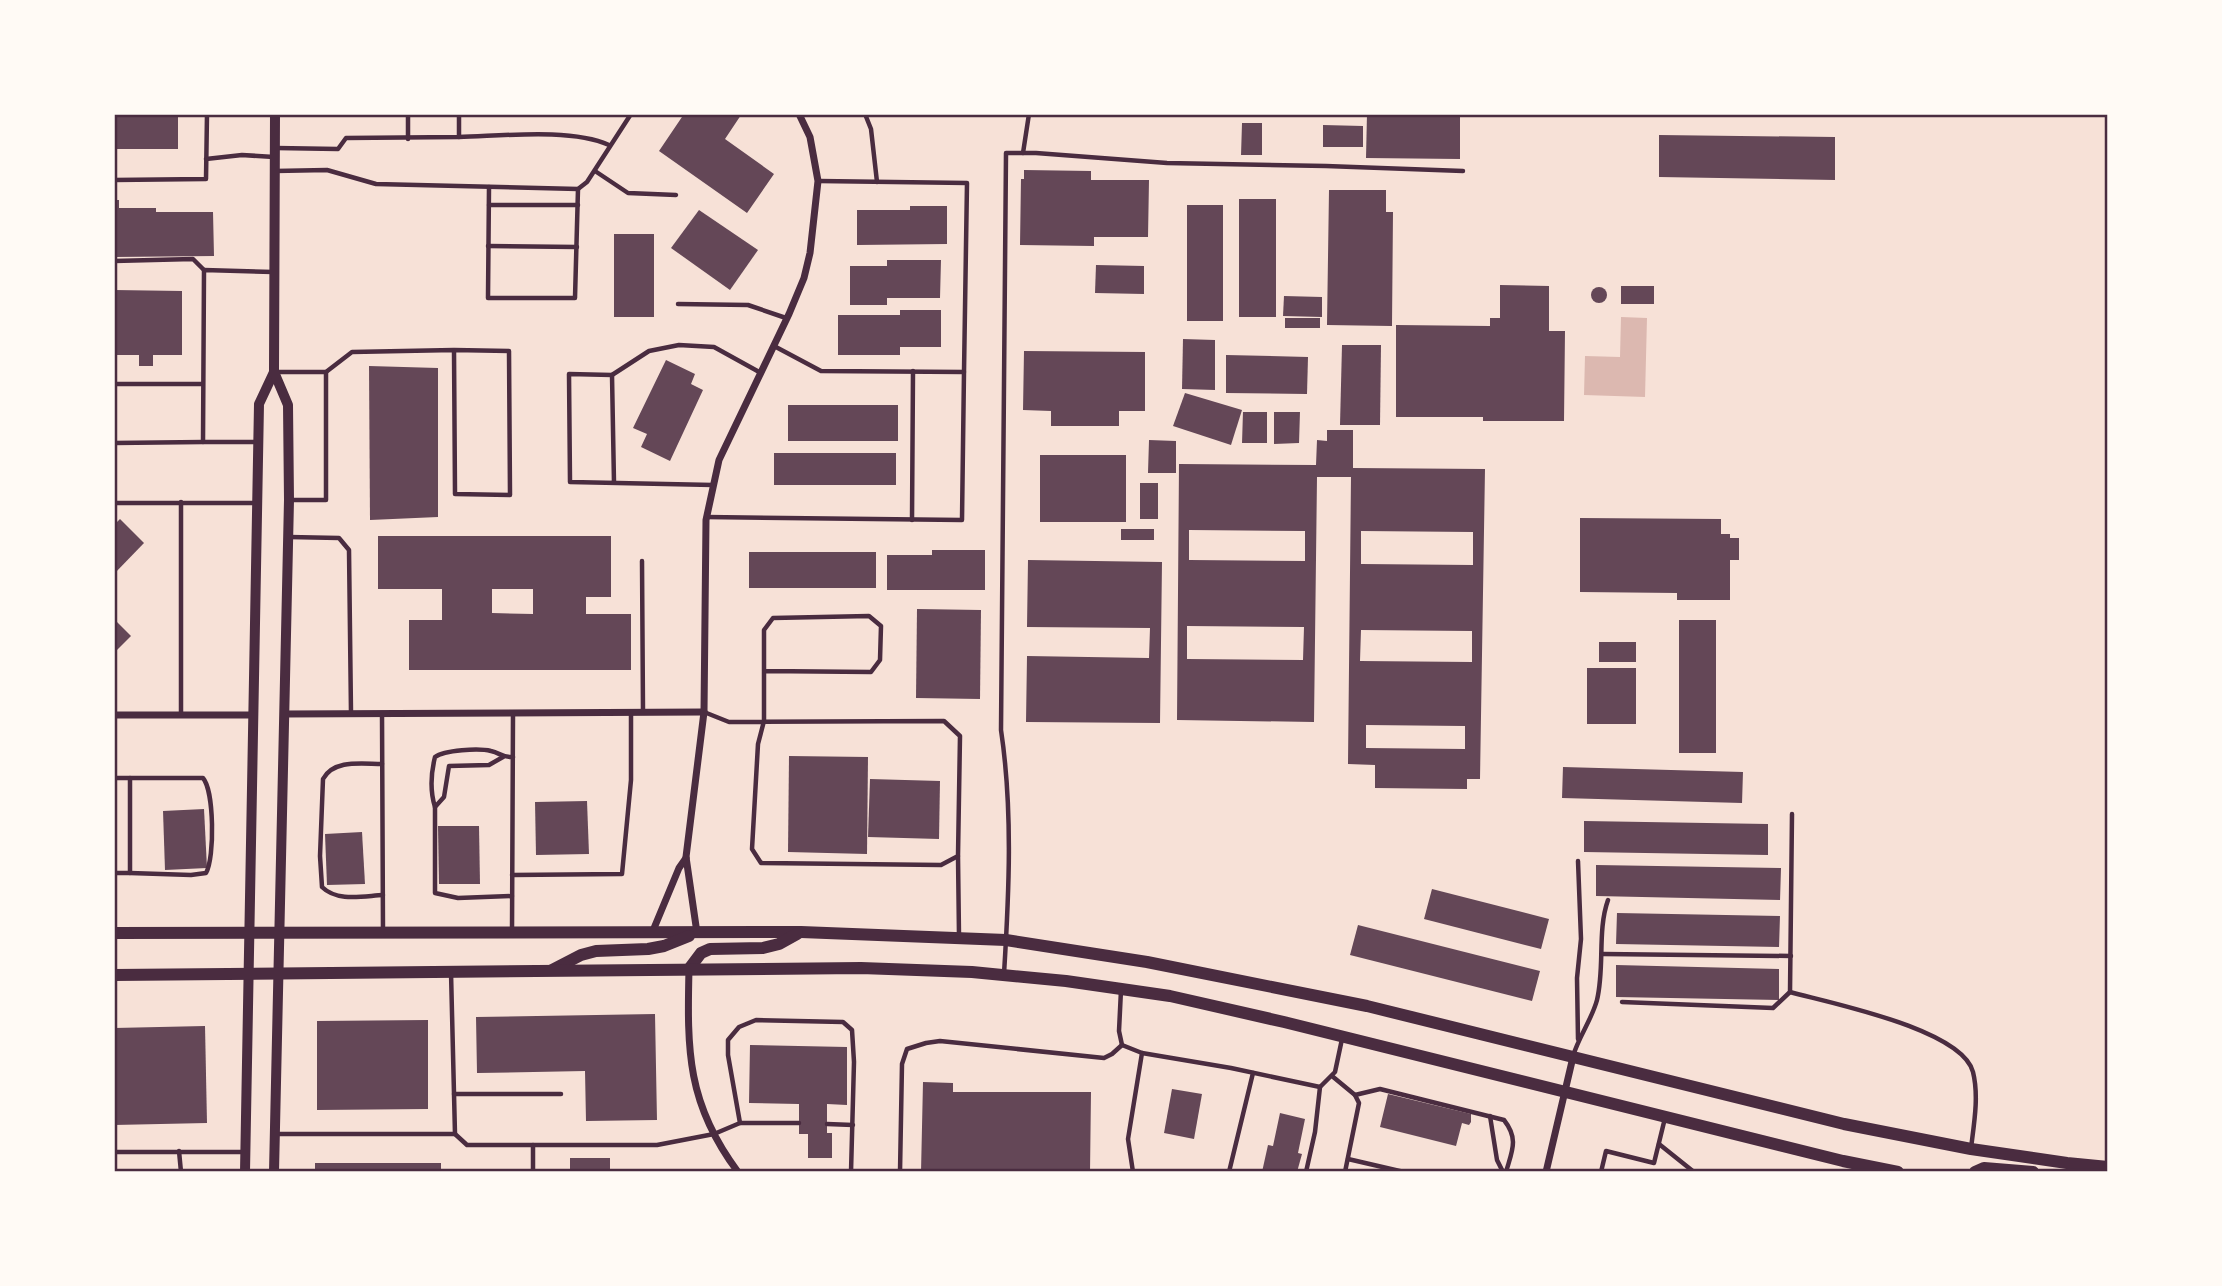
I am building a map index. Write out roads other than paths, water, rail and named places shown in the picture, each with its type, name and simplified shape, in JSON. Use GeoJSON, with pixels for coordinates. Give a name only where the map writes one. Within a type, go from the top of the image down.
{"type":"FeatureCollection","features":[{"type":"Feature","properties":{"kind":"main road"},"geometry":{"type":"LineString","coordinates":[[114,933],[801,932],[1006,940],[1147,962],[1367,1006],[1844,1124],[1971,1149],[2108,1167]]}},
{"type":"Feature","properties":{"kind":"main road"},"geometry":{"type":"LineString","coordinates":[[689,970],[701,953],[710,949],[763,948],[779,944],[801,932]]}},
{"type":"Feature","properties":{"kind":"main road"},"geometry":{"type":"LineString","coordinates":[[549,972],[581,955],[596,951],[664,946],[697,933]]}},
{"type":"Feature","properties":{"kind":"main road"},"geometry":{"type":"LineString","coordinates":[[114,975],[861,968],[1004,975],[1170,996],[1843,1161],[1898,1172]]}},
{"type":"Feature","properties":{"kind":"main road"},"geometry":{"type":"LineString","coordinates":[[2049,1172],[2067,1163]]}},
{"type":"Feature","properties":{"kind":"main road"},"geometry":{"type":"LineString","coordinates":[[1975,1172],[1984,1168],[2033,1172]]}},
{"type":"Feature","properties":{"kind":"street"},"geometry":{"type":"LineString","coordinates":[[274,1172],[289,500],[288,405],[274,372],[275,114]]}},
{"type":"Feature","properties":{"kind":"street"},"geometry":{"type":"LineString","coordinates":[[697,933],[686,857],[704,712],[706,517],[719,460],[787,318],[804,278],[810,253],[818,181],[810,137],[799,114]]}},
{"type":"Feature","properties":{"kind":"street"},"geometry":{"type":"LineString","coordinates":[[244,1172],[258,404],[274,372]]}},
{"type":"Feature","properties":{"kind":"street"},"geometry":{"type":"LineString","coordinates":[[284,714],[704,712]]}},
{"type":"Feature","properties":{"kind":"street"},"geometry":{"type":"LineString","coordinates":[[114,715],[252,715]]}},
{"type":"Feature","properties":{"kind":"street"},"geometry":{"type":"LineString","coordinates":[[652,933],[686,857]]}},
{"type":"Feature","properties":{"kind":"street"},"geometry":{"type":"LineString","coordinates":[[689,970],[687,1025],[691,1073],[701,1108],[738,1172]]}},
{"type":"Feature","properties":{"kind":"street"},"geometry":{"type":"LineString","coordinates":[[1546,1172],[1573,1057]]}},
{"type":"Feature","properties":{"kind":"lane"},"geometry":{"type":"LineString","coordinates":[[114,180],[206,179],[206,114]]}},
{"type":"Feature","properties":{"kind":"lane"},"geometry":{"type":"LineString","coordinates":[[408,114],[408,139]]}},
{"type":"Feature","properties":{"kind":"lane"},"geometry":{"type":"LineString","coordinates":[[459,114],[459,137]]}},
{"type":"Feature","properties":{"kind":"lane"},"geometry":{"type":"LineString","coordinates":[[275,171],[327,170],[376,184],[578,189],[595,171],[631,114]]}},
{"type":"Feature","properties":{"kind":"lane"},"geometry":{"type":"LineString","coordinates":[[865,114],[871,129],[877,182]]}},
{"type":"Feature","properties":{"kind":"lane"},"geometry":{"type":"LineString","coordinates":[[1023,153],[1029,114]]}},
{"type":"Feature","properties":{"kind":"lane"},"geometry":{"type":"LineString","coordinates":[[1154,114],[1160,114]]}},
{"type":"Feature","properties":{"kind":"lane"},"geometry":{"type":"LineString","coordinates":[[206,159],[338,149],[346,138],[560,135],[594,138],[609,145]]}},
{"type":"Feature","properties":{"kind":"lane"},"geometry":{"type":"LineString","coordinates":[[1004,975],[1009,821],[1007,774],[1001,730],[1006,153],[1167,163],[1463,171]]}},
{"type":"Feature","properties":{"kind":"lane"},"geometry":{"type":"LineString","coordinates":[[595,171],[628,193],[677,195]]}},
{"type":"Feature","properties":{"kind":"lane"},"geometry":{"type":"LineString","coordinates":[[706,517],[962,520],[967,183],[818,181]]}},
{"type":"Feature","properties":{"kind":"lane"},"geometry":{"type":"LineString","coordinates":[[489,187],[488,298],[575,298],[578,189]]}},
{"type":"Feature","properties":{"kind":"lane"},"geometry":{"type":"LineString","coordinates":[[489,205],[578,205]]}},
{"type":"Feature","properties":{"kind":"lane"},"geometry":{"type":"LineString","coordinates":[[488,246],[577,247]]}},
{"type":"Feature","properties":{"kind":"lane"},"geometry":{"type":"LineString","coordinates":[[114,261],[193,259],[204,270],[274,272]]}},
{"type":"Feature","properties":{"kind":"lane"},"geometry":{"type":"LineString","coordinates":[[203,442],[204,270]]}},
{"type":"Feature","properties":{"kind":"lane"},"geometry":{"type":"LineString","coordinates":[[678,304],[748,305],[787,318]]}},
{"type":"Feature","properties":{"kind":"lane"},"geometry":{"type":"LineString","coordinates":[[714,485],[570,482],[569,374],[612,375],[649,351],[679,345],[715,347],[761,373]]}},
{"type":"Feature","properties":{"kind":"lane"},"geometry":{"type":"LineString","coordinates":[[774,346],[821,370],[964,372]]}},
{"type":"Feature","properties":{"kind":"lane"},"geometry":{"type":"LineString","coordinates":[[274,372],[326,372],[352,352],[454,350],[509,351],[510,495],[455,494],[454,350]]}},
{"type":"Feature","properties":{"kind":"lane"},"geometry":{"type":"LineString","coordinates":[[912,520],[913,371]]}},
{"type":"Feature","properties":{"kind":"lane"},"geometry":{"type":"LineString","coordinates":[[289,500],[326,500],[326,372]]}},
{"type":"Feature","properties":{"kind":"lane"},"geometry":{"type":"LineString","coordinates":[[612,375],[614,483]]}},
{"type":"Feature","properties":{"kind":"lane"},"geometry":{"type":"LineString","coordinates":[[114,384],[202,384]]}},
{"type":"Feature","properties":{"kind":"lane"},"geometry":{"type":"LineString","coordinates":[[114,443],[258,442]]}},
{"type":"Feature","properties":{"kind":"lane"},"geometry":{"type":"LineString","coordinates":[[181,502],[181,715]]}},
{"type":"Feature","properties":{"kind":"lane"},"geometry":{"type":"LineString","coordinates":[[114,503],[256,503]]}},
{"type":"Feature","properties":{"kind":"lane"},"geometry":{"type":"LineString","coordinates":[[288,537],[340,538],[349,550],[351,714]]}},
{"type":"Feature","properties":{"kind":"lane"},"geometry":{"type":"LineString","coordinates":[[642,561],[643,712]]}},
{"type":"Feature","properties":{"kind":"lane"},"geometry":{"type":"LineString","coordinates":[[764,671],[871,672],[880,660],[881,626],[869,616],[773,618],[764,631],[764,671],[764,721],[758,744],[752,849],[761,863],[942,865],[958,856]]}},
{"type":"Feature","properties":{"kind":"lane"},"geometry":{"type":"LineString","coordinates":[[512,933],[513,712]]}},
{"type":"Feature","properties":{"kind":"lane"},"geometry":{"type":"LineString","coordinates":[[512,876],[622,874],[631,780],[631,712]]}},
{"type":"Feature","properties":{"kind":"lane"},"geometry":{"type":"LineString","coordinates":[[704,712],[729,722],[944,721],[960,736],[959,938]]}},
{"type":"Feature","properties":{"kind":"lane"},"geometry":{"type":"LineString","coordinates":[[382,713],[383,932]]}},
{"type":"Feature","properties":{"kind":"lane"},"geometry":{"type":"LineString","coordinates":[[512,896],[458,898],[435,893],[432,768],[435,757],[442,752],[492,751],[503,757],[513,757]]}},
{"type":"Feature","properties":{"kind":"lane"},"geometry":{"type":"LineString","coordinates":[[435,807],[444,797],[449,766],[489,765],[503,757]]}},
{"type":"Feature","properties":{"kind":"lane"},"geometry":{"type":"LineString","coordinates":[[382,764],[348,764],[335,767],[323,779],[320,856],[322,887],[329,894],[339,897],[383,895]]}},
{"type":"Feature","properties":{"kind":"lane"},"geometry":{"type":"LineString","coordinates":[[114,778],[203,778],[209,785],[211,825],[211,864],[206,873],[114,873]]}},
{"type":"Feature","properties":{"kind":"lane"},"geometry":{"type":"LineString","coordinates":[[130,778],[131,873]]}},
{"type":"Feature","properties":{"kind":"lane"},"geometry":{"type":"LineString","coordinates":[[1622,1003],[1773,1008],[1790,992],[1792,814]]}},
{"type":"Feature","properties":{"kind":"lane"},"geometry":{"type":"LineString","coordinates":[[1578,861],[1581,939],[1577,978],[1578,1039]]}},
{"type":"Feature","properties":{"kind":"lane"},"geometry":{"type":"LineString","coordinates":[[1573,1057],[1578,1039],[1597,1001],[1603,954],[1603,914],[1608,900]]}},
{"type":"Feature","properties":{"kind":"lane"},"geometry":{"type":"LineString","coordinates":[[1603,954],[1791,956]]}},
{"type":"Feature","properties":{"kind":"lane"},"geometry":{"type":"LineString","coordinates":[[451,972],[455,1134]]}},
{"type":"Feature","properties":{"kind":"lane"},"geometry":{"type":"LineString","coordinates":[[1121,989],[1119,1031],[1122,1045]]}},
{"type":"Feature","properties":{"kind":"lane"},"geometry":{"type":"LineString","coordinates":[[1790,992],[1912,1026],[1953,1046],[1973,1070],[1975,1096],[1971,1149]]}},
{"type":"Feature","properties":{"kind":"lane"},"geometry":{"type":"LineString","coordinates":[[740,1122],[727,1055],[727,1040],[739,1027],[756,1020],[844,1022],[852,1030],[854,1062],[852,1172]]}},
{"type":"Feature","properties":{"kind":"lane"},"geometry":{"type":"LineString","coordinates":[[1306,1172],[1315,1132],[1320,1087],[1335,1072],[1343,1037]]}},
{"type":"Feature","properties":{"kind":"lane"},"geometry":{"type":"LineString","coordinates":[[900,1172],[902,1063],[907,1049],[926,1042],[940,1041],[1104,1058],[1112,1055],[1122,1045]]}},
{"type":"Feature","properties":{"kind":"lane"},"geometry":{"type":"LineString","coordinates":[[1122,1045],[1142,1053],[1320,1087]]}},
{"type":"Feature","properties":{"kind":"lane"},"geometry":{"type":"LineString","coordinates":[[1133,1172],[1128,1139],[1142,1053]]}},
{"type":"Feature","properties":{"kind":"lane"},"geometry":{"type":"LineString","coordinates":[[1228,1172],[1253,1073]]}},
{"type":"Feature","properties":{"kind":"lane"},"geometry":{"type":"LineString","coordinates":[[1332,1076],[1355,1095],[1359,1103],[1345,1172]]}},
{"type":"Feature","properties":{"kind":"lane"},"geometry":{"type":"LineString","coordinates":[[1355,1095],[1380,1089],[1504,1120],[1512,1130],[1512,1152],[1504,1172]]}},
{"type":"Feature","properties":{"kind":"lane"},"geometry":{"type":"LineString","coordinates":[[454,1094],[561,1094]]}},
{"type":"Feature","properties":{"kind":"lane"},"geometry":{"type":"LineString","coordinates":[[1490,1116],[1497,1160],[1504,1172]]}},
{"type":"Feature","properties":{"kind":"lane"},"geometry":{"type":"LineString","coordinates":[[1601,1172],[1606,1151],[1654,1163],[1665,1117]]}},
{"type":"Feature","properties":{"kind":"lane"},"geometry":{"type":"LineString","coordinates":[[275,1135],[455,1134],[467,1145],[657,1145],[714,1134],[740,1122],[799,1123]]}},
{"type":"Feature","properties":{"kind":"lane"},"geometry":{"type":"LineString","coordinates":[[827,1124],[853,1125]]}},
{"type":"Feature","properties":{"kind":"lane"},"geometry":{"type":"LineString","coordinates":[[1659,1144],[1694,1172]]}},
{"type":"Feature","properties":{"kind":"lane"},"geometry":{"type":"LineString","coordinates":[[533,1145],[533,1172]]}},
{"type":"Feature","properties":{"kind":"lane"},"geometry":{"type":"LineString","coordinates":[[114,1152],[245,1152]]}},
{"type":"Feature","properties":{"kind":"lane"},"geometry":{"type":"LineString","coordinates":[[179,1152],[181,1172]]}},
{"type":"Feature","properties":{"kind":"lane"},"geometry":{"type":"LineString","coordinates":[[1348,1159],[1404,1172]]}}]}
